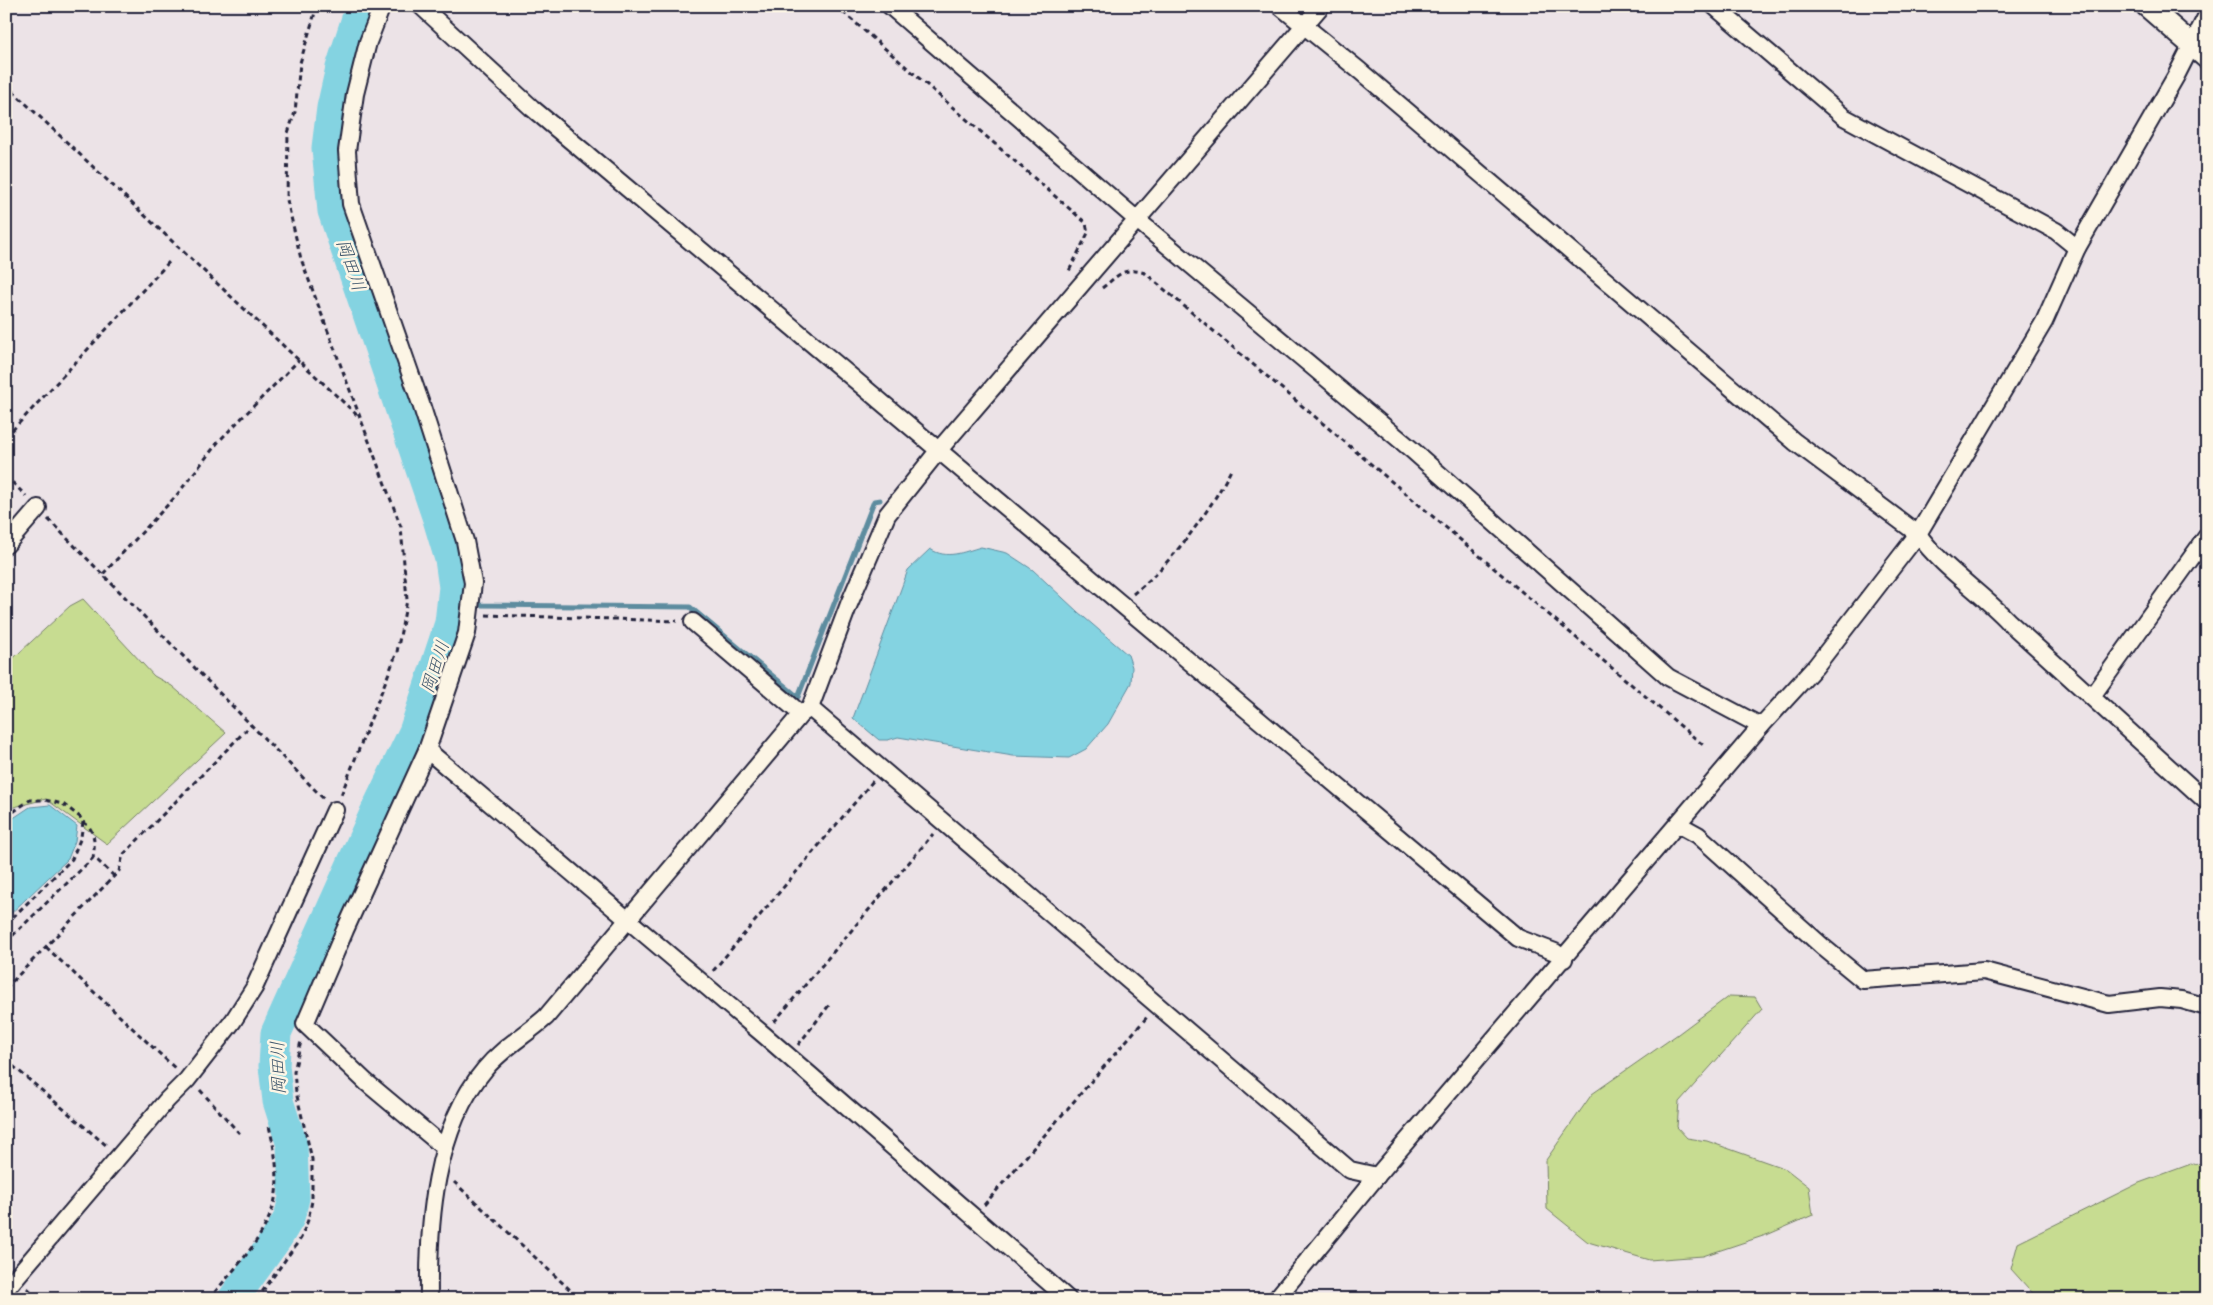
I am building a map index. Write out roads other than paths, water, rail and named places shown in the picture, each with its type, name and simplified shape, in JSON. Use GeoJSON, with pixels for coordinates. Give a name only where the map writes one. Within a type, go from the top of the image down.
{"type":"FeatureCollection","features":[{"type":"Feature","properties":{"kind":"street"},"geometry":{"type":"LineString","coordinates":[[382,6],[368,42],[355,94],[347,151],[351,204],[421,404],[465,541],[473,583],[467,633],[427,750],[345,930],[305,1024],[366,1082],[445,1148]]}},
{"type":"Feature","properties":{"kind":"street"},"geometry":{"type":"LineString","coordinates":[[421,6],[532,108],[1518,938],[1555,952],[1564,959]]}},
{"type":"Feature","properties":{"kind":"street"},"geometry":{"type":"LineString","coordinates":[[890,6],[1136,219],[1411,449],[1668,676],[1761,726]]}},
{"type":"Feature","properties":{"kind":"street"},"geometry":{"type":"LineString","coordinates":[[1280,6],[1303,27],[1360,71],[1795,442],[1918,534],[1927,547],[2207,802]]}},
{"type":"Feature","properties":{"kind":"street"},"geometry":{"type":"LineString","coordinates":[[429,1299],[432,1215],[438,1175],[445,1148],[467,1094],[485,1068],[505,1049],[546,1017],[806,711],[887,514],[938,450],[1321,6]]}},
{"type":"Feature","properties":{"kind":"street"},"geometry":{"type":"LineString","coordinates":[[1714,6],[1844,117],[2056,231],[2077,248]]}},
{"type":"Feature","properties":{"kind":"street"},"geometry":{"type":"LineString","coordinates":[[2147,6],[2199,52]]}},
{"type":"Feature","properties":{"kind":"street"},"geometry":{"type":"LineString","coordinates":[[1276,1299],[1378,1176],[1761,726],[1816,666],[1918,534],[2044,322],[2077,248],[2176,76],[2199,52],[2207,15]]}},
{"type":"Feature","properties":{"kind":"street"},"geometry":{"type":"LineString","coordinates":[[6,545],[38,508]]}},
{"type":"Feature","properties":{"kind":"street"},"geometry":{"type":"LineString","coordinates":[[2092,696],[2207,536]]}},
{"type":"Feature","properties":{"kind":"street"},"geometry":{"type":"LineString","coordinates":[[693,622],[883,769],[1350,1170],[1378,1176]]}},
{"type":"Feature","properties":{"kind":"street"},"geometry":{"type":"LineString","coordinates":[[427,750],[790,1057],[1068,1299]]}},
{"type":"Feature","properties":{"kind":"street"},"geometry":{"type":"LineString","coordinates":[[6,1289],[119,1156],[187,1080],[232,1021],[254,988],[335,810]]}},
{"type":"Feature","properties":{"kind":"street"},"geometry":{"type":"LineString","coordinates":[[1678,824],[1698,835],[1823,947],[1863,980],[1984,971],[2109,1004],[2160,998],[2182,1000],[2207,1007]]}},
{"type":"Feature","properties":{"kind":"water"},"geometry":{"type":"Polygon","coordinates":[[[981,547],[1007,553],[1033,570],[1128,655],[1132,667],[1131,683],[1108,724],[1086,749],[1069,758],[1013,756],[898,737],[879,740],[853,718],[908,570],[930,549],[949,555],[981,547]]]}},
{"type":"Feature","properties":{"kind":"water"},"geometry":{"type":"Polygon","coordinates":[[[50,805],[77,826],[75,841],[68,859],[6,918],[6,823],[30,807],[50,805]]]}},
{"type":"Feature","properties":{"kind":"waterway","name":"岡田川"},"geometry":{"type":"LineString","coordinates":[[233,1299],[277,1238],[289,1218],[294,1198],[292,1145],[278,1101],[274,1066],[276,1033],[375,813],[414,732],[450,623],[454,587],[450,559],[438,519],[333,211],[327,148],[332,108],[341,68],[361,6]]}},
{"type":"Feature","properties":{"kind":"waterway"},"geometry":{"type":"LineString","coordinates":[[452,602],[476,605],[690,607],[798,697],[874,501],[880,500]]}}]}
